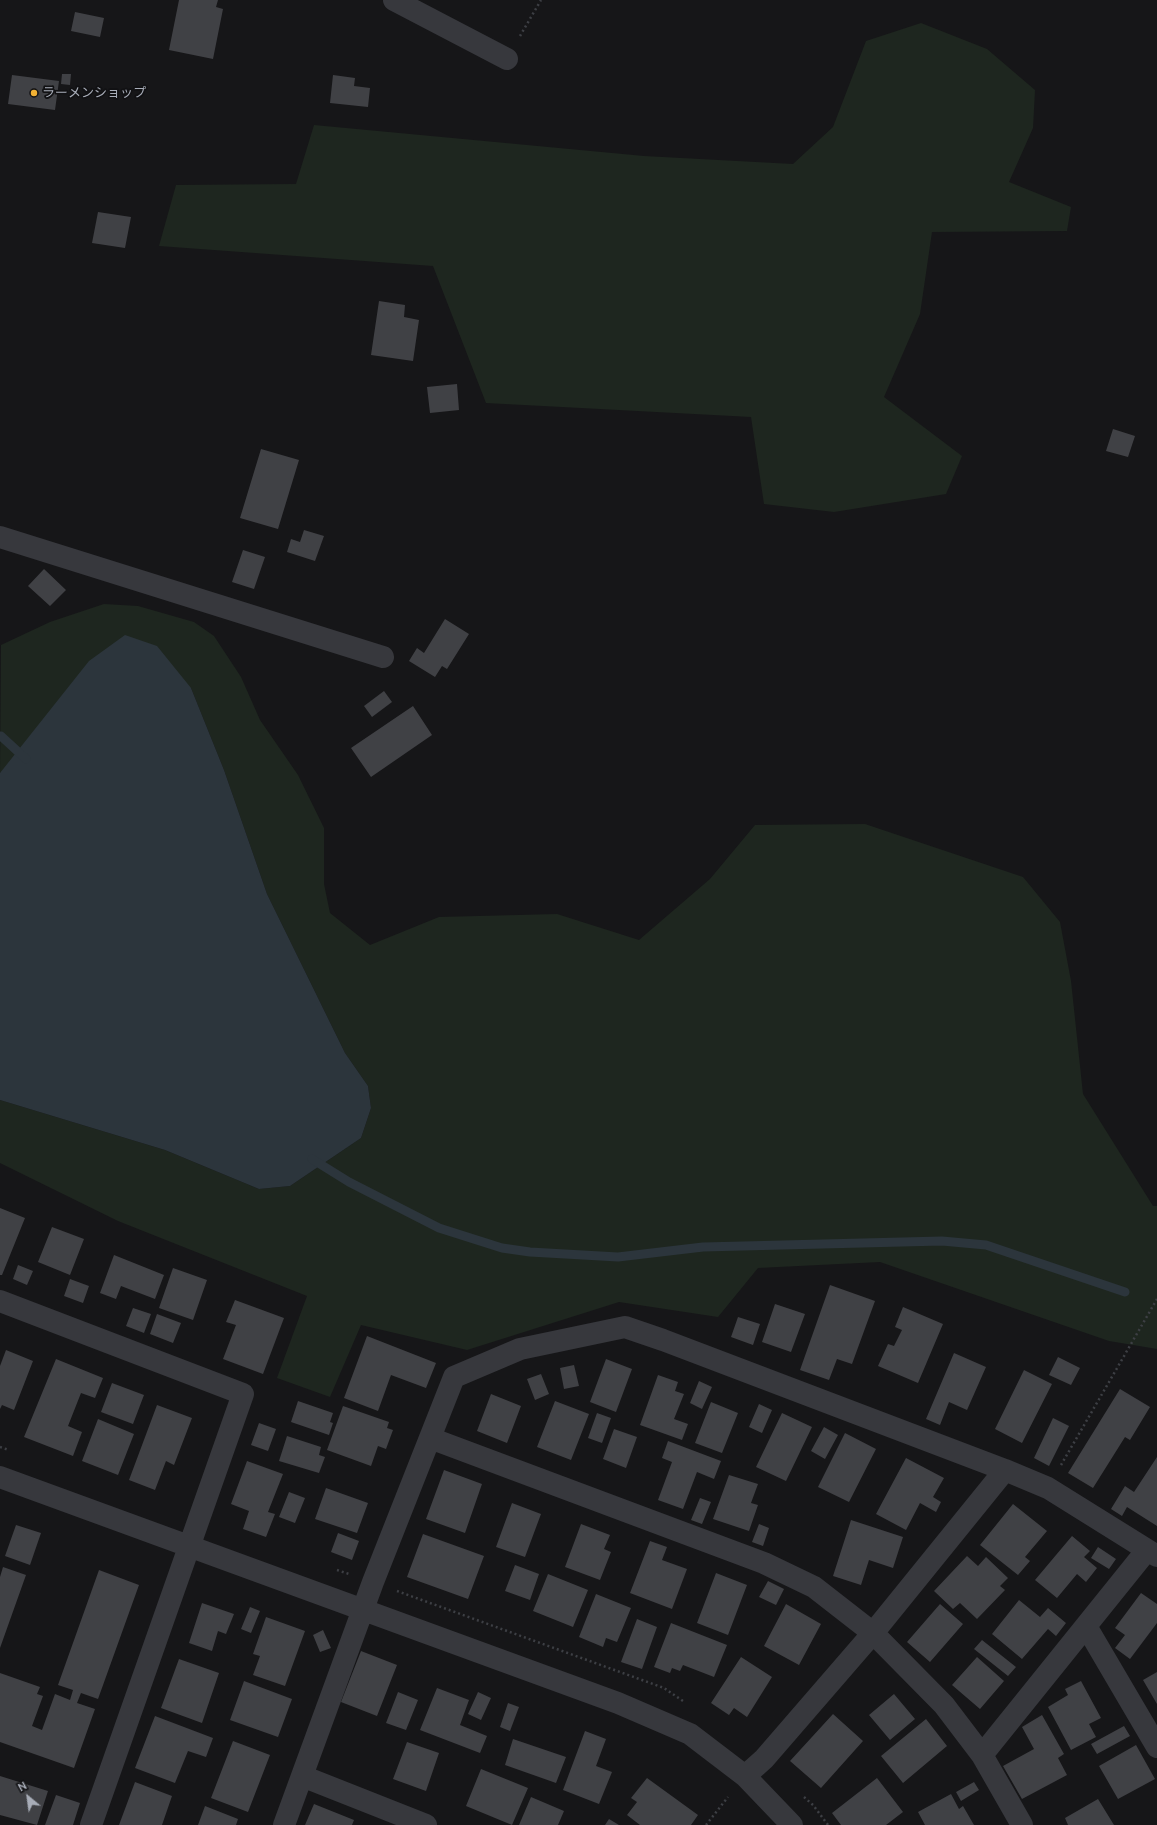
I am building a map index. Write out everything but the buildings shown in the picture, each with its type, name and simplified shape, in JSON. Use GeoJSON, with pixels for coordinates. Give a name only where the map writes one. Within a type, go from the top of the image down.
{"type":"FeatureCollection","features":[{"type":"Feature","properties":{"kind":"street"},"geometry":{"type":"LineString","coordinates":[[394,0],[506,59]]}},
{"type":"Feature","properties":{"kind":"street"},"geometry":{"type":"LineString","coordinates":[[0,537],[383,657]]}},
{"type":"Feature","properties":{"kind":"street"},"geometry":{"type":"LineString","coordinates":[[0,1301],[243,1394],[91,1825]]}},
{"type":"Feature","properties":{"kind":"street"},"geometry":{"type":"LineString","coordinates":[[284,1825],[363,1609],[454,1377],[520,1349],[625,1327],[663,1340],[1005,1470],[1048,1488],[1152,1553],[1086,1626],[982,1755]]}},
{"type":"Feature","properties":{"kind":"street"},"geometry":{"type":"LineString","coordinates":[[430,1438],[764,1563],[814,1587],[872,1633],[944,1705],[982,1755],[1022,1825]]}},
{"type":"Feature","properties":{"kind":"street"},"geometry":{"type":"LineString","coordinates":[[745,1776],[764,1759],[872,1633],[1005,1470]]}},
{"type":"Feature","properties":{"kind":"street"},"geometry":{"type":"LineString","coordinates":[[0,1477],[618,1703],[690,1734],[745,1776],[792,1825]]}},
{"type":"Feature","properties":{"kind":"street"},"geometry":{"type":"LineString","coordinates":[[1086,1626],[1157,1748]]}},
{"type":"Feature","properties":{"kind":"street"},"geometry":{"type":"LineString","coordinates":[[302,1776],[426,1825]]}},
{"type":"Feature","properties":{"kind":"path"},"geometry":{"type":"LineString","coordinates":[[506,59],[541,0]]}},
{"type":"Feature","properties":{"kind":"path"},"geometry":{"type":"LineString","coordinates":[[1048,1488],[1157,1298]]}},
{"type":"Feature","properties":{"kind":"path"},"geometry":{"type":"LineString","coordinates":[[706,1825],[730,1795],[735,1799]]}},
{"type":"Feature","properties":{"kind":"shaded area"},"geometry":{"type":"Polygon","coordinates":[[[921,23],[987,49],[1035,90],[1033,128],[1009,182],[1071,207],[1067,231],[932,232],[920,314],[884,397],[962,456],[946,494],[834,512],[764,504],[751,417],[486,403],[433,266],[159,246],[176,185],[296,184],[314,125],[644,156],[793,164],[833,127],[866,41],[921,23]]]}},
{"type":"Feature","properties":{"kind":"shaded area"},"geometry":{"type":"Polygon","coordinates":[[[104,604],[138,606],[194,622],[214,636],[241,677],[260,720],[298,775],[324,828],[324,884],[330,913],[370,945],[439,917],[557,914],[639,940],[710,879],[755,825],[865,824],[1023,877],[1060,922],[1071,981],[1083,1094],[1153,1206],[1157,1206],[1157,1349],[1109,1341],[880,1262],[758,1268],[718,1317],[619,1302],[467,1350],[361,1325],[330,1397],[277,1378],[307,1296],[118,1221],[0,1163],[0,1100],[165,1150],[259,1189],[290,1186],[361,1138],[371,1108],[368,1086],[345,1053],[267,894],[224,770],[191,688],[0,773],[1,645],[50,622],[104,604]]]}},
{"type":"Feature","properties":{"kind":"shaded area"},"geometry":{"type":"Polygon","coordinates":[[[125,635],[157,646],[191,688],[224,770],[267,894],[345,1053],[368,1086],[371,1108],[361,1138],[290,1186],[259,1189],[165,1150],[0,1100],[0,773],[89,661],[125,635]]]}},
{"type":"Feature","properties":{"kind":"waterway"},"geometry":{"type":"LineString","coordinates":[[1,736],[26,759]]}},
{"type":"Feature","properties":{"kind":"waterway"},"geometry":{"type":"LineString","coordinates":[[312,1159],[349,1182],[439,1228],[502,1248],[530,1252],[618,1257],[703,1247],[942,1241],[986,1245],[1125,1292]]}},
{"type":"Feature","properties":{"kind":"place","name":"ラーメンショップ"},"geometry":{"type":"Point","coordinates":[34,93]}}]}
